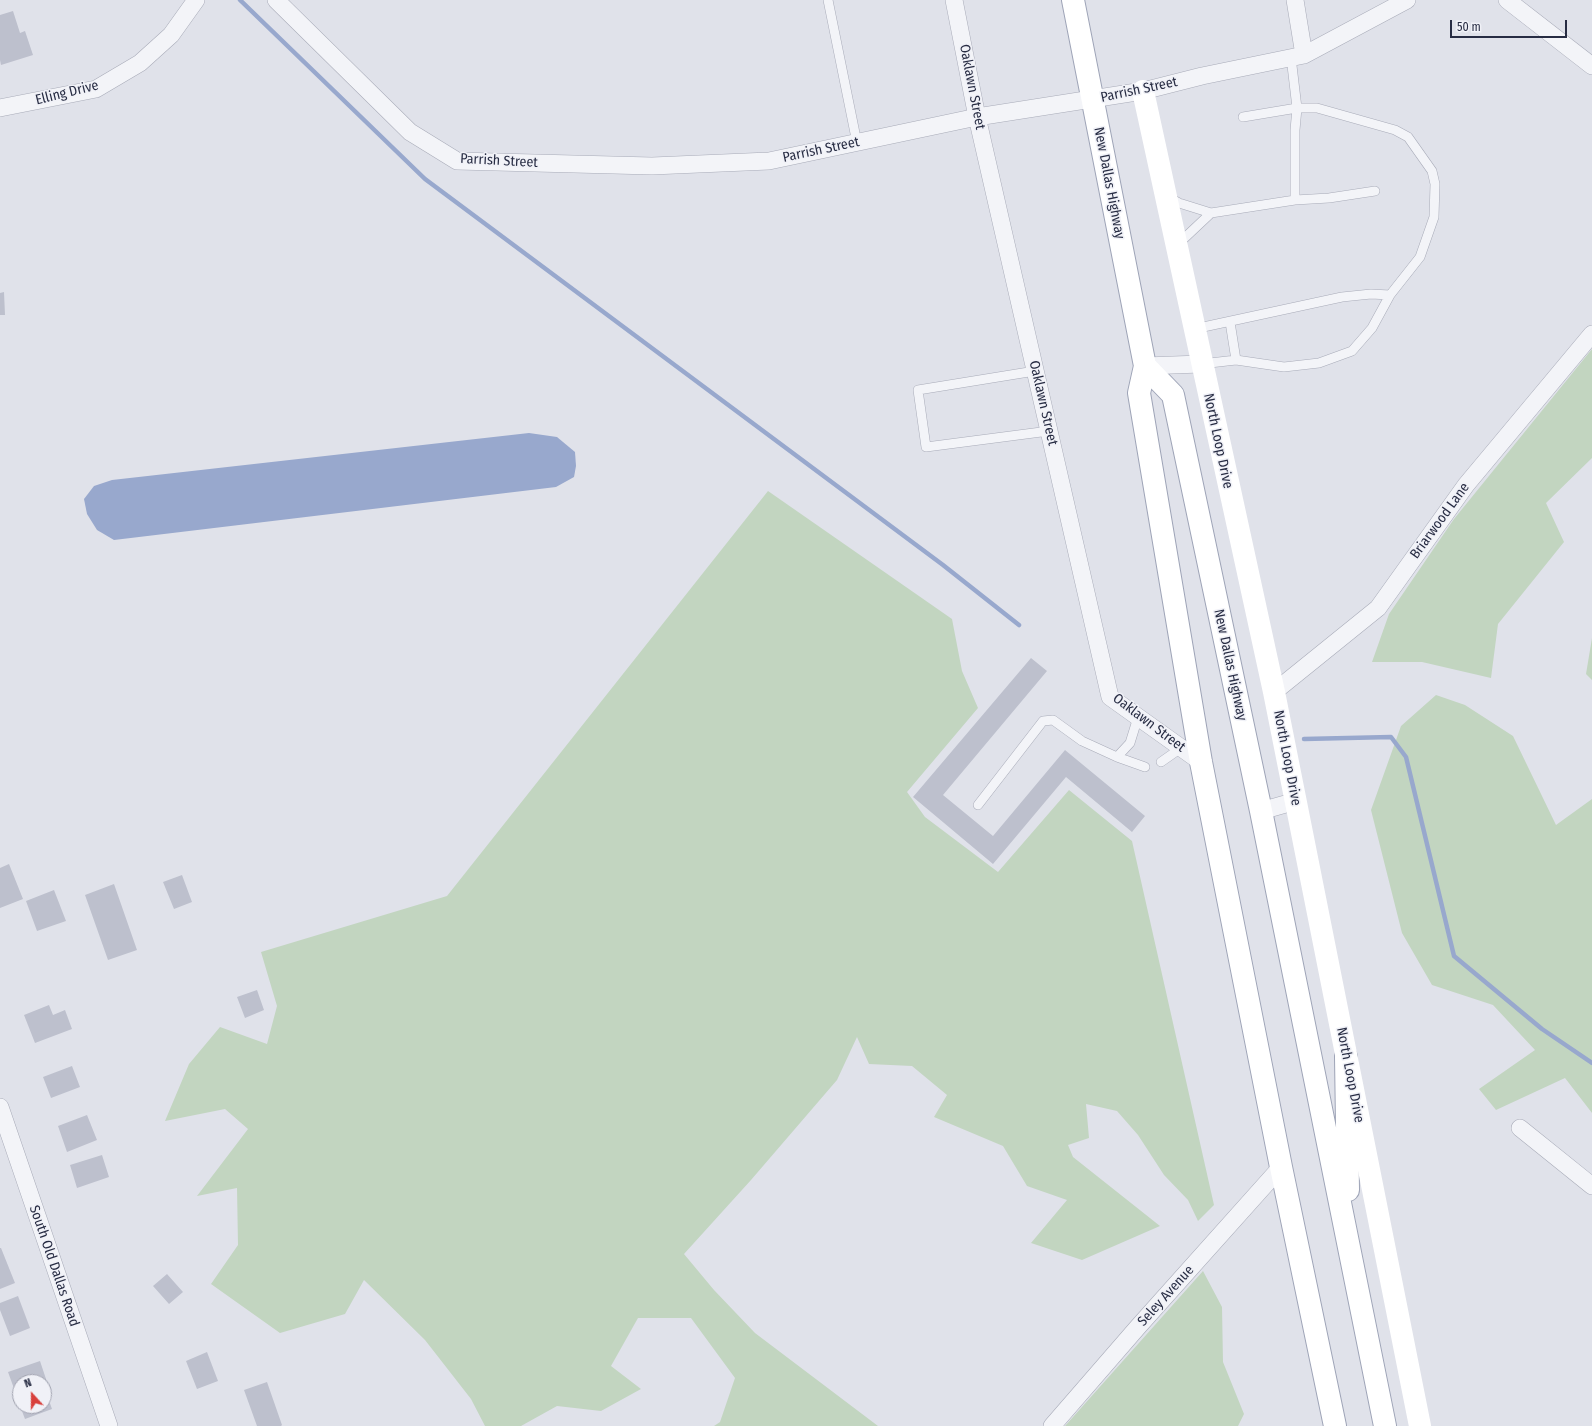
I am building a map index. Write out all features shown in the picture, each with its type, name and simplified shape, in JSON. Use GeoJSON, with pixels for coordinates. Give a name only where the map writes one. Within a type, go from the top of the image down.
{"type":"FeatureCollection","features":[{"type":"Feature","properties":{"kind":"main road","name":"New Dallas Highway"},"geometry":{"type":"LineString","coordinates":[[1073,0],[1094,99],[1144,366],[1139,393],[1174,609],[1201,762]]}},
{"type":"Feature","properties":{"kind":"main road","name":"North Loop Drive"},"geometry":{"type":"LineString","coordinates":[[1143,91],[1201,364],[1274,692],[1420,1426]]}},
{"type":"Feature","properties":{"kind":"main road","name":"New Dallas Highway"},"geometry":{"type":"LineString","coordinates":[[1144,366],[1173,395],[1261,811],[1349,1243]]}},
{"type":"Feature","properties":{"kind":"main road"},"geometry":{"type":"LineString","coordinates":[[1201,762],[1281,1167],[1335,1426]]}},
{"type":"Feature","properties":{"kind":"main road"},"geometry":{"type":"LineString","coordinates":[[1346,1057],[1349,1243],[1385,1426]]}},
{"type":"Feature","properties":{"kind":"street","name":"Elling Drive"},"geometry":{"type":"LineString","coordinates":[[0,108],[96,89],[140,63],[172,35],[196,0]]}},
{"type":"Feature","properties":{"kind":"street","name":"Parrish Street"},"geometry":{"type":"LineString","coordinates":[[276,0],[410,132],[457,161],[652,166],[769,161],[977,117],[1143,91],[1202,76],[1297,56],[1407,0]]}},
{"type":"Feature","properties":{"kind":"street","name":"Oaklawn Street"},"geometry":{"type":"LineString","coordinates":[[954,0],[977,117],[1110,697],[1201,762]]}},
{"type":"Feature","properties":{"kind":"street"},"geometry":{"type":"LineString","coordinates":[[1295,0],[1297,56]]}},
{"type":"Feature","properties":{"kind":"street"},"geometry":{"type":"LineString","coordinates":[[1507,0],[1592,66]]}},
{"type":"Feature","properties":{"kind":"street","name":"Briarwood Lane"},"geometry":{"type":"LineString","coordinates":[[1274,692],[1378,608],[1466,485],[1592,334]]}},
{"type":"Feature","properties":{"kind":"street"},"geometry":{"type":"LineString","coordinates":[[1144,366],[1201,364]]}},
{"type":"Feature","properties":{"kind":"street"},"geometry":{"type":"LineString","coordinates":[[1261,811],[1296,801]]}},
{"type":"Feature","properties":{"kind":"street","name":"South Old Dallas Road"},"geometry":{"type":"LineString","coordinates":[[0,1107],[109,1426]]}},
{"type":"Feature","properties":{"kind":"street"},"geometry":{"type":"LineString","coordinates":[[1520,1128],[1592,1186]]}},
{"type":"Feature","properties":{"kind":"street","name":"Seley Avenue"},"geometry":{"type":"LineString","coordinates":[[1052,1426],[1137,1328],[1281,1167]]}},
{"type":"Feature","properties":{"kind":"lane"},"geometry":{"type":"LineString","coordinates":[[828,0],[857,143]]}},
{"type":"Feature","properties":{"kind":"lane"},"geometry":{"type":"LineString","coordinates":[[1295,200],[1297,56]]}},
{"type":"Feature","properties":{"kind":"lane"},"geometry":{"type":"LineString","coordinates":[[1201,364],[1236,360],[1284,367],[1319,363],[1352,351],[1372,328],[1390,296],[1420,257],[1434,217],[1435,184],[1432,171],[1408,137],[1395,130],[1317,108],[1297,108],[1243,117]]}},
{"type":"Feature","properties":{"kind":"lane"},"geometry":{"type":"LineString","coordinates":[[1165,195],[1179,203],[1211,213],[1295,200],[1329,198],[1375,191]]}},
{"type":"Feature","properties":{"kind":"lane"},"geometry":{"type":"LineString","coordinates":[[1176,245],[1211,213]]}},
{"type":"Feature","properties":{"kind":"lane"},"geometry":{"type":"LineString","coordinates":[[1194,329],[1342,297],[1371,294],[1390,296]]}},
{"type":"Feature","properties":{"kind":"lane"},"geometry":{"type":"LineString","coordinates":[[1230,322],[1236,360]]}},
{"type":"Feature","properties":{"kind":"lane"},"geometry":{"type":"LineString","coordinates":[[1035,371],[918,390],[926,447],[1049,431]]}},
{"type":"Feature","properties":{"kind":"lane"},"geometry":{"type":"LineString","coordinates":[[1117,757],[1130,743],[1138,717]]}},
{"type":"Feature","properties":{"kind":"lane"},"geometry":{"type":"LineString","coordinates":[[978,805],[1043,721],[1053,720],[1082,741],[1117,757],[1145,766]]}},
{"type":"Feature","properties":{"kind":"lane"},"geometry":{"type":"LineString","coordinates":[[1161,762],[1181,748]]}},
{"type":"Feature","properties":{"kind":"green space"},"geometry":{"type":"Polygon","coordinates":[[[1592,349],[1592,458],[1546,503],[1564,542],[1498,624],[1491,678],[1422,662],[1372,662],[1389,614],[1454,519],[1592,349]]]}},
{"type":"Feature","properties":{"kind":"green space"},"geometry":{"type":"Polygon","coordinates":[[[768,491],[952,619],[962,671],[978,708],[907,792],[925,817],[998,872],[1069,790],[1132,841],[1214,1205],[1198,1221],[1188,1200],[1164,1175],[1138,1135],[1117,1111],[1086,1104],[1089,1138],[1068,1145],[1073,1157],[1160,1226],[1082,1260],[1031,1243],[1067,1200],[1027,1186],[1003,1146],[934,1117],[947,1095],[912,1066],[869,1064],[857,1037],[837,1080],[751,1180],[684,1254],[714,1290],[755,1333],[878,1426],[714,1426],[720,1422],[735,1378],[691,1318],[638,1318],[611,1366],[641,1389],[601,1411],[557,1406],[521,1426],[485,1426],[471,1399],[425,1340],[364,1280],[345,1314],[280,1333],[211,1284],[238,1245],[237,1188],[197,1196],[248,1129],[225,1109],[165,1121],[189,1064],[220,1027],[267,1044],[277,1006],[261,952],[447,896],[768,491]]]}},
{"type":"Feature","properties":{"kind":"green space"},"geometry":{"type":"Polygon","coordinates":[[[1592,638],[1592,680],[1586,674],[1592,638]]]}},
{"type":"Feature","properties":{"kind":"green space"},"geometry":{"type":"Polygon","coordinates":[[[1436,695],[1465,705],[1513,736],[1556,825],[1592,799],[1592,1113],[1565,1078],[1496,1110],[1479,1089],[1535,1050],[1493,1005],[1432,985],[1402,933],[1371,810],[1401,726],[1436,695]]]}},
{"type":"Feature","properties":{"kind":"green space"},"geometry":{"type":"Polygon","coordinates":[[[1203,1271],[1222,1307],[1223,1362],[1244,1414],[1238,1426],[1065,1426],[1203,1271]]]}},
{"type":"Feature","properties":{"kind":"water"},"geometry":{"type":"Polygon","coordinates":[[[529,433],[557,437],[575,452],[576,466],[574,477],[556,487],[114,540],[97,530],[87,514],[84,499],[94,486],[112,480],[529,433]]]}},
{"type":"Feature","properties":{"kind":"building"},"geometry":{"type":"Polygon","coordinates":[[[13,11],[20,33],[25,31],[33,55],[1,65],[0,15],[13,11]]]}},
{"type":"Feature","properties":{"kind":"building"},"geometry":{"type":"Polygon","coordinates":[[[4,292],[5,315],[0,315],[0,293],[4,292]]]}},
{"type":"Feature","properties":{"kind":"building"},"geometry":{"type":"Polygon","coordinates":[[[1031,658],[1047,671],[943,795],[993,836],[1065,750],[1145,816],[1132,832],[1066,777],[993,864],[913,797],[1031,658]]]}},
{"type":"Feature","properties":{"kind":"building"},"geometry":{"type":"Polygon","coordinates":[[[9,864],[23,899],[0,908],[0,868],[9,864]]]}},
{"type":"Feature","properties":{"kind":"building"},"geometry":{"type":"Polygon","coordinates":[[[182,875],[192,902],[174,909],[163,882],[182,875]]]}},
{"type":"Feature","properties":{"kind":"building"},"geometry":{"type":"Polygon","coordinates":[[[114,884],[137,950],[108,960],[85,895],[114,884]]]}},
{"type":"Feature","properties":{"kind":"building"},"geometry":{"type":"Polygon","coordinates":[[[54,890],[66,921],[37,931],[26,901],[54,890]]]}},
{"type":"Feature","properties":{"kind":"building"},"geometry":{"type":"Polygon","coordinates":[[[257,990],[264,1010],[245,1018],[237,997],[257,990]]]}},
{"type":"Feature","properties":{"kind":"building"},"geometry":{"type":"Polygon","coordinates":[[[49,1005],[53,1015],[65,1010],[72,1029],[35,1043],[24,1015],[49,1005]]]}},
{"type":"Feature","properties":{"kind":"building"},"geometry":{"type":"Polygon","coordinates":[[[72,1066],[80,1087],[51,1098],[43,1077],[72,1066]]]}},
{"type":"Feature","properties":{"kind":"building"},"geometry":{"type":"Polygon","coordinates":[[[87,1115],[97,1140],[67,1152],[58,1126],[87,1115]]]}},
{"type":"Feature","properties":{"kind":"building"},"geometry":{"type":"Polygon","coordinates":[[[102,1155],[109,1177],[77,1188],[70,1165],[102,1155]]]}},
{"type":"Feature","properties":{"kind":"building"},"geometry":{"type":"Polygon","coordinates":[[[0,1248],[15,1283],[0,1289],[0,1248]]]}},
{"type":"Feature","properties":{"kind":"building"},"geometry":{"type":"Polygon","coordinates":[[[167,1274],[183,1292],[169,1304],[153,1286],[167,1274]]]}},
{"type":"Feature","properties":{"kind":"building"},"geometry":{"type":"Polygon","coordinates":[[[18,1296],[30,1328],[10,1336],[0,1310],[0,1303],[18,1296]]]}},
{"type":"Feature","properties":{"kind":"building"},"geometry":{"type":"Polygon","coordinates":[[[207,1352],[218,1381],[197,1389],[186,1361],[207,1352]]]}},
{"type":"Feature","properties":{"kind":"building"},"geometry":{"type":"Polygon","coordinates":[[[40,1361],[44,1374],[12,1374],[12,1383],[8,1372],[40,1361]]]}},
{"type":"Feature","properties":{"kind":"building"},"geometry":{"type":"Polygon","coordinates":[[[267,1382],[282,1425],[281,1426],[257,1426],[244,1390],[267,1382]]]}},
{"type":"Feature","properties":{"kind":"building"},"geometry":{"type":"Polygon","coordinates":[[[23,1414],[38,1414],[25,1419],[23,1414]]]}},
{"type":"Feature","properties":{"kind":"waterway"},"geometry":{"type":"LineString","coordinates":[[240,0],[425,179],[943,565],[1019,625]]}},
{"type":"Feature","properties":{"kind":"waterway"},"geometry":{"type":"LineString","coordinates":[[1304,739],[1391,737],[1406,757],[1454,956],[1542,1029],[1592,1063]]}}]}
